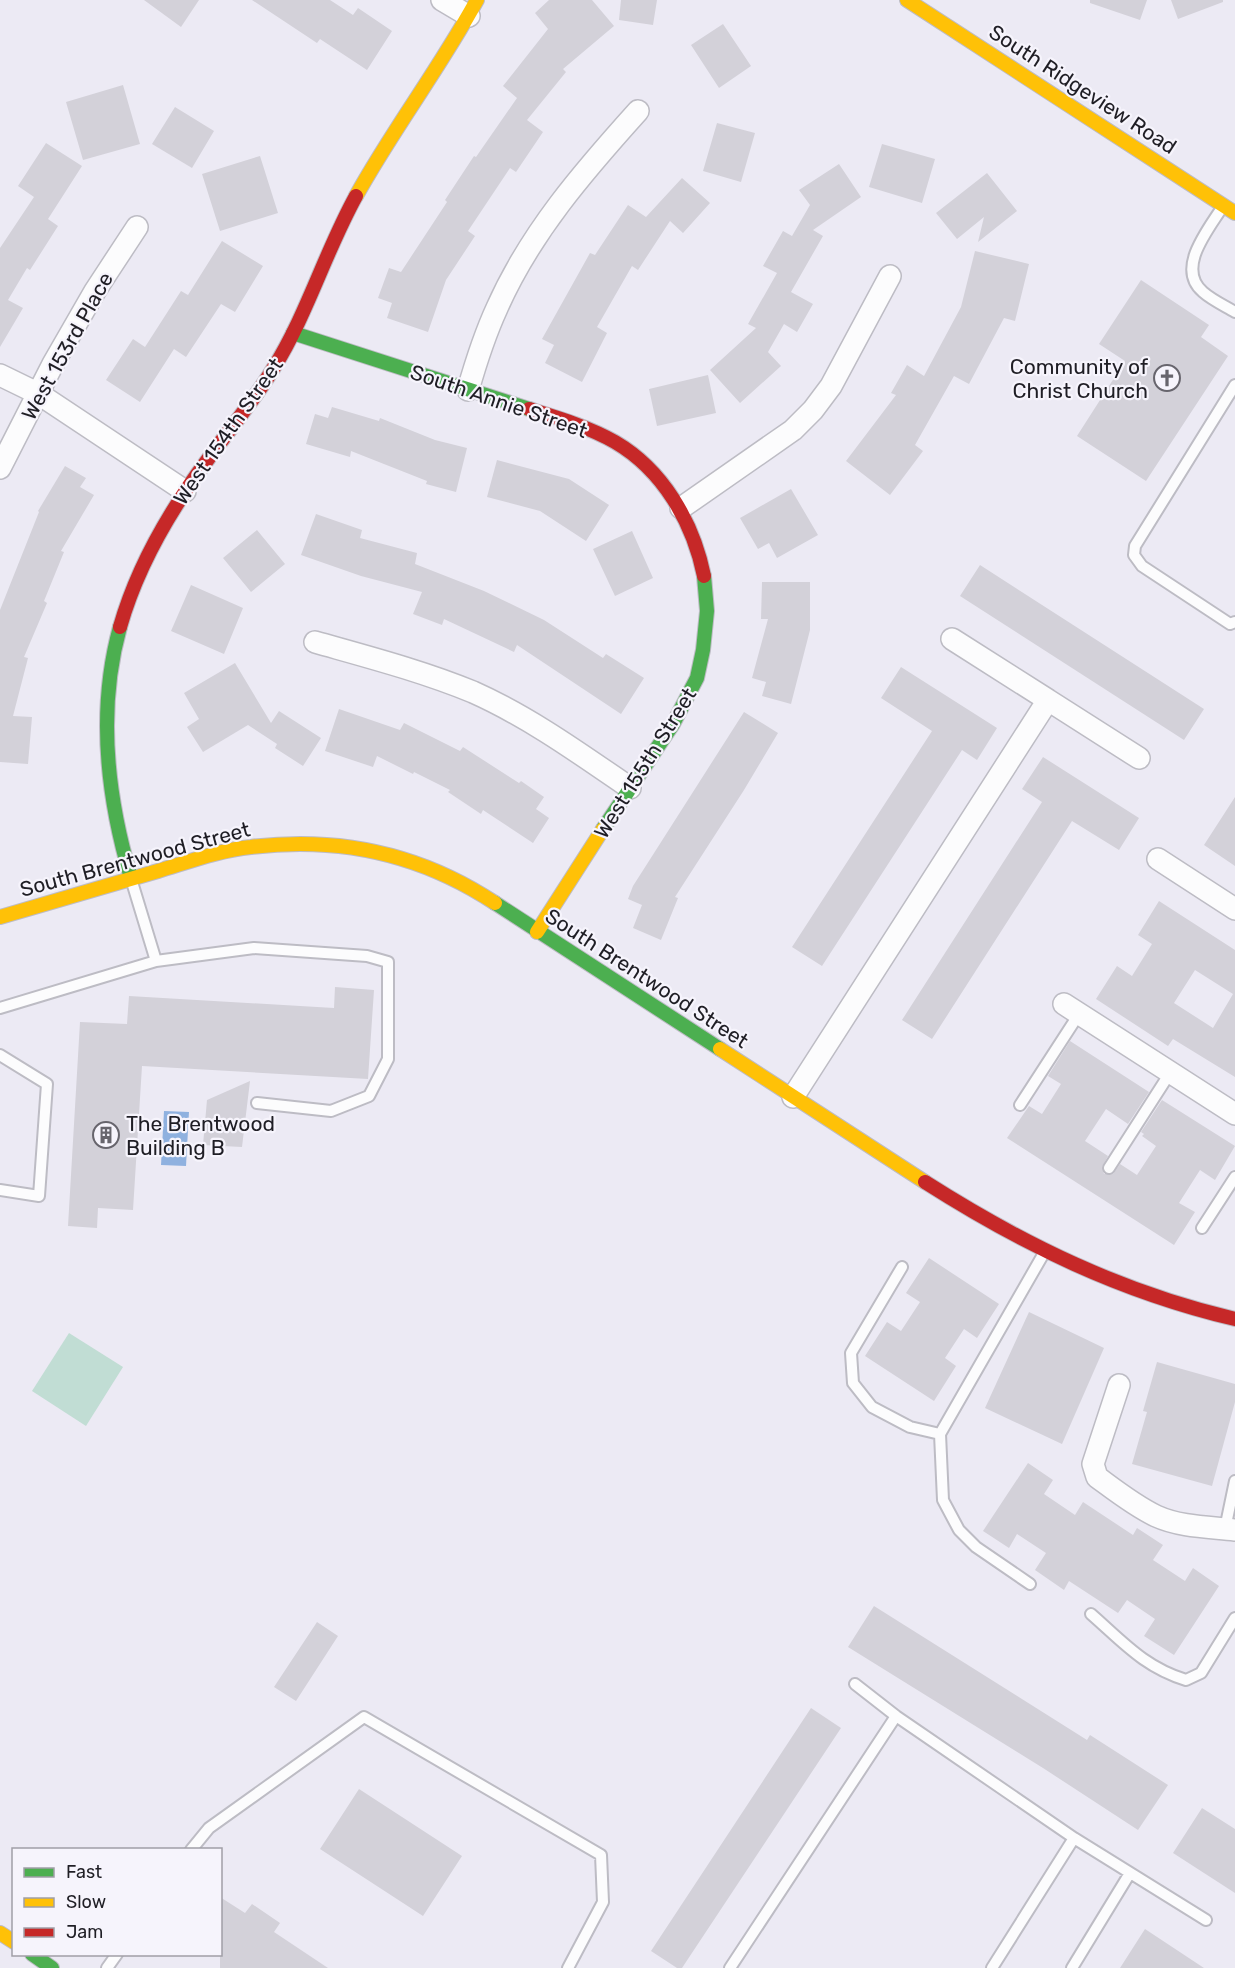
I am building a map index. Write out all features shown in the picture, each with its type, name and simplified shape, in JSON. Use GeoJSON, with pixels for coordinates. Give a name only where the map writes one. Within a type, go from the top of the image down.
{"type":"FeatureCollection","features":[{"type":"Feature","properties":{"kind":"street","name":"West 154th Street"},"geometry":{"type":"LineString","coordinates":[[131,878],[114,813],[108,712],[112,661],[124,612],[140,571],[156,539],[185,491],[274,369],[293,333],[348,210],[473,8],[442,0]]}},
{"type":"Feature","properties":{"kind":"street","name":"South Ridgeview Road"},"geometry":{"type":"LineString","coordinates":[[908,0],[1235,213]]}},
{"type":"Feature","properties":{"kind":"street"},"geometry":{"type":"LineString","coordinates":[[468,390],[497,307],[524,257],[566,194],[638,111]]}},
{"type":"Feature","properties":{"kind":"street","name":"West 153rd Place"},"geometry":{"type":"LineString","coordinates":[[0,468],[53,364],[95,291],[137,227]]}},
{"type":"Feature","properties":{"kind":"street"},"geometry":{"type":"LineString","coordinates":[[681,508],[793,430],[813,410],[831,386],[890,276]]}},
{"type":"Feature","properties":{"kind":"street","name":"South Annie Street"},"geometry":{"type":"LineString","coordinates":[[293,333],[592,431],[620,445],[653,473],[681,508]]}},
{"type":"Feature","properties":{"kind":"street"},"geometry":{"type":"LineString","coordinates":[[0,375],[39,394],[185,491]]}},
{"type":"Feature","properties":{"kind":"street","name":"West 155th Street"},"geometry":{"type":"LineString","coordinates":[[537,932],[678,717],[696,681],[708,623],[708,592],[701,561],[681,508]]}},
{"type":"Feature","properties":{"kind":"street"},"geometry":{"type":"LineString","coordinates":[[952,639],[1139,758]]}},
{"type":"Feature","properties":{"kind":"street"},"geometry":{"type":"LineString","coordinates":[[315,642],[472,692],[523,717],[558,738],[630,788]]}},
{"type":"Feature","properties":{"kind":"street"},"geometry":{"type":"LineString","coordinates":[[793,1097],[1048,700]]}},
{"type":"Feature","properties":{"kind":"street","name":"South Brentwood Street"},"geometry":{"type":"LineString","coordinates":[[0,917],[131,878],[249,847],[290,844],[332,845],[408,859],[471,887],[537,932],[996,1226],[1070,1264],[1143,1294],[1235,1319]]}},
{"type":"Feature","properties":{"kind":"street"},"geometry":{"type":"LineString","coordinates":[[1158,859],[1235,909]]}},
{"type":"Feature","properties":{"kind":"street"},"geometry":{"type":"LineString","coordinates":[[1071,1009],[1235,1114]]}},
{"type":"Feature","properties":{"kind":"street"},"geometry":{"type":"LineString","coordinates":[[1119,1385],[1094,1464],[1097,1477],[1158,1517],[1185,1525],[1230,1530]]}},
{"type":"Feature","properties":{"kind":"street"},"geometry":{"type":"LineString","coordinates":[[35,1956],[52,1968]]}},
{"type":"Feature","properties":{"kind":"lane"},"geometry":{"type":"LineString","coordinates":[[1223,205],[1195,252],[1192,274],[1193,280],[1203,292],[1235,312]]}},
{"type":"Feature","properties":{"kind":"lane"},"geometry":{"type":"LineString","coordinates":[[1235,384],[1135,546],[1134,555],[1142,566],[1220,618],[1230,624],[1235,622]]}},
{"type":"Feature","properties":{"kind":"lane"},"geometry":{"type":"LineString","coordinates":[[131,878],[156,962]]}},
{"type":"Feature","properties":{"kind":"lane"},"geometry":{"type":"LineString","coordinates":[[0,1008],[156,962],[254,948],[367,956],[388,962],[388,1059],[369,1096],[331,1111],[258,1103]]}},
{"type":"Feature","properties":{"kind":"lane"},"geometry":{"type":"LineString","coordinates":[[1020,1105],[1071,1009]]}},
{"type":"Feature","properties":{"kind":"lane"},"geometry":{"type":"LineString","coordinates":[[0,1055],[47,1084],[39,1196],[0,1190]]}},
{"type":"Feature","properties":{"kind":"lane"},"geometry":{"type":"LineString","coordinates":[[1109,1168],[1170,1073]]}},
{"type":"Feature","properties":{"kind":"lane"},"geometry":{"type":"LineString","coordinates":[[1202,1228],[1235,1177]]}},
{"type":"Feature","properties":{"kind":"lane"},"geometry":{"type":"LineString","coordinates":[[1030,1584],[976,1547],[959,1530],[943,1500],[940,1434],[1045,1252]]}},
{"type":"Feature","properties":{"kind":"lane"},"geometry":{"type":"LineString","coordinates":[[902,1267],[851,1353],[853,1383],[872,1407],[910,1427],[940,1434]]}},
{"type":"Feature","properties":{"kind":"lane"},"geometry":{"type":"LineString","coordinates":[[1230,1530],[1235,1482]]}},
{"type":"Feature","properties":{"kind":"lane"},"geometry":{"type":"LineString","coordinates":[[1091,1614],[1146,1663],[1186,1680],[1201,1673],[1235,1618]]}},
{"type":"Feature","properties":{"kind":"lane"},"geometry":{"type":"LineString","coordinates":[[855,1684],[896,1716],[1074,1838],[1206,1920]]}},
{"type":"Feature","properties":{"kind":"lane"},"geometry":{"type":"LineString","coordinates":[[730,1968],[896,1716]]}},
{"type":"Feature","properties":{"kind":"lane"},"geometry":{"type":"LineString","coordinates":[[193,1848],[208,1828],[364,1717],[602,1855],[603,1902],[568,1968]]}},
{"type":"Feature","properties":{"kind":"lane"},"geometry":{"type":"LineString","coordinates":[[992,1968],[1074,1838]]}},
{"type":"Feature","properties":{"kind":"lane"},"geometry":{"type":"LineString","coordinates":[[1072,1968],[1130,1873]]}},
{"type":"Feature","properties":{"kind":"green space"},"geometry":{"type":"Polygon","coordinates":[[[69,1333],[123,1367],[86,1426],[32,1391],[69,1333]]]}},
{"type":"Feature","properties":{"kind":"water"},"geometry":{"type":"Polygon","coordinates":[[[164,1111],[189,1112],[186,1166],[161,1165],[164,1111]]]}},
{"type":"Feature","properties":{"kind":"building"},"geometry":{"type":"Polygon","coordinates":[[[144,0],[199,0],[181,27],[144,0]]]}},
{"type":"Feature","properties":{"kind":"building"},"geometry":{"type":"Polygon","coordinates":[[[252,0],[330,0],[353,15],[358,8],[392,31],[367,70],[320,39],[317,43],[252,0]]]}},
{"type":"Feature","properties":{"kind":"building"},"geometry":{"type":"Polygon","coordinates":[[[549,0],[592,0],[614,26],[563,69],[566,72],[527,120],[543,132],[516,172],[510,168],[468,231],[475,236],[446,280],[428,332],[387,318],[392,303],[378,298],[389,268],[401,272],[474,156],[476,157],[517,98],[503,86],[548,29],[535,13],[549,0]]]}},
{"type":"Feature","properties":{"kind":"building"},"geometry":{"type":"Polygon","coordinates":[[[621,0],[657,0],[653,25],[619,20],[621,0]]]}},
{"type":"Feature","properties":{"kind":"building"},"geometry":{"type":"Polygon","coordinates":[[[1090,0],[1147,0],[1140,20],[1090,3],[1090,0]]]}},
{"type":"Feature","properties":{"kind":"building"},"geometry":{"type":"Polygon","coordinates":[[[1171,0],[1223,0],[1223,2],[1178,19],[1171,0]]]}},
{"type":"Feature","properties":{"kind":"building"},"geometry":{"type":"Polygon","coordinates":[[[723,24],[751,66],[719,88],[691,45],[723,24]]]}},
{"type":"Feature","properties":{"kind":"building"},"geometry":{"type":"Polygon","coordinates":[[[123,85],[140,144],[83,160],[66,102],[123,85]]]}},
{"type":"Feature","properties":{"kind":"building"},"geometry":{"type":"Polygon","coordinates":[[[175,107],[214,131],[192,168],[152,144],[175,107]]]}},
{"type":"Feature","properties":{"kind":"building"},"geometry":{"type":"Polygon","coordinates":[[[717,123],[755,133],[741,182],[703,171],[717,123]]]}},
{"type":"Feature","properties":{"kind":"building"},"geometry":{"type":"Polygon","coordinates":[[[46,143],[82,166],[48,219],[58,226],[30,270],[27,268],[8,300],[23,308],[0,347],[0,248],[34,197],[18,186],[46,143]]]}},
{"type":"Feature","properties":{"kind":"building"},"geometry":{"type":"Polygon","coordinates":[[[882,144],[935,159],[922,203],[869,187],[882,144]]]}},
{"type":"Feature","properties":{"kind":"building"},"geometry":{"type":"Polygon","coordinates":[[[260,156],[278,213],[220,231],[202,174],[260,156]]]}},
{"type":"Feature","properties":{"kind":"building"},"geometry":{"type":"Polygon","coordinates":[[[839,164],[861,197],[813,230],[823,236],[791,292],[813,304],[797,332],[784,324],[768,352],[781,366],[740,403],[710,370],[756,328],[748,324],[777,273],[763,266],[783,231],[792,236],[810,205],[799,190],[839,164]]]}},
{"type":"Feature","properties":{"kind":"building"},"geometry":{"type":"Polygon","coordinates":[[[987,173],[1017,211],[978,242],[984,217],[957,239],[936,213],[987,173]]]}},
{"type":"Feature","properties":{"kind":"building"},"geometry":{"type":"Polygon","coordinates":[[[682,178],[710,203],[683,233],[670,221],[638,270],[632,266],[597,327],[607,333],[582,382],[545,363],[554,345],[542,339],[590,253],[595,255],[628,205],[646,217],[682,178]]]}},
{"type":"Feature","properties":{"kind":"building"},"geometry":{"type":"Polygon","coordinates":[[[222,241],[263,266],[235,312],[221,304],[186,357],[174,349],[140,402],[106,380],[133,339],[145,347],[181,291],[188,295],[222,241]]]}},
{"type":"Feature","properties":{"kind":"building"},"geometry":{"type":"Polygon","coordinates":[[[975,251],[1029,264],[1015,321],[1004,318],[969,384],[954,376],[915,445],[923,451],[890,495],[846,461],[896,395],[891,393],[907,365],[924,376],[961,307],[975,251]]]}},
{"type":"Feature","properties":{"kind":"building"},"geometry":{"type":"Polygon","coordinates":[[[1141,280],[1209,325],[1201,337],[1228,356],[1146,481],[1077,436],[1125,361],[1099,344],[1141,280]]]}},
{"type":"Feature","properties":{"kind":"building"},"geometry":{"type":"Polygon","coordinates":[[[708,375],[716,413],[657,426],[649,389],[708,375]]]}},
{"type":"Feature","properties":{"kind":"building"},"geometry":{"type":"Polygon","coordinates":[[[332,407],[379,421],[380,418],[435,440],[467,448],[456,492],[426,484],[427,481],[351,451],[350,457],[306,444],[315,414],[328,418],[332,407]]]}},
{"type":"Feature","properties":{"kind":"building"},"geometry":{"type":"Polygon","coordinates":[[[497,460],[569,479],[609,505],[586,541],[540,511],[487,497],[497,460]]]}},
{"type":"Feature","properties":{"kind":"building"},"geometry":{"type":"Polygon","coordinates":[[[65,466],[86,478],[80,487],[94,495],[61,551],[64,552],[44,601],[47,603],[24,657],[28,658],[13,716],[32,717],[28,764],[0,762],[0,610],[38,511],[65,466]]]}},
{"type":"Feature","properties":{"kind":"building"},"geometry":{"type":"Polygon","coordinates":[[[791,489],[818,535],[777,558],[769,543],[758,549],[740,518],[791,489]]]}},
{"type":"Feature","properties":{"kind":"building"},"geometry":{"type":"Polygon","coordinates":[[[316,514],[362,530],[360,538],[417,553],[415,564],[484,591],[544,620],[603,658],[606,654],[644,678],[621,714],[517,645],[514,652],[444,619],[442,625],[413,614],[422,592],[361,576],[301,555],[316,514]]]}},
{"type":"Feature","properties":{"kind":"building"},"geometry":{"type":"Polygon","coordinates":[[[257,530],[285,564],[251,592],[223,558],[257,530]]]}},
{"type":"Feature","properties":{"kind":"building"},"geometry":{"type":"Polygon","coordinates":[[[632,531],[653,578],[615,596],[593,549],[632,531]]]}},
{"type":"Feature","properties":{"kind":"building"},"geometry":{"type":"Polygon","coordinates":[[[980,565],[1204,709],[1184,740],[960,596],[980,565]]]}},
{"type":"Feature","properties":{"kind":"building"},"geometry":{"type":"Polygon","coordinates":[[[762,582],[810,582],[810,630],[791,704],[762,696],[766,682],[752,678],[768,619],[761,619],[762,582]]]}},
{"type":"Feature","properties":{"kind":"building"},"geometry":{"type":"Polygon","coordinates":[[[191,585],[243,608],[224,654],[171,631],[191,585]]]}},
{"type":"Feature","properties":{"kind":"building"},"geometry":{"type":"Polygon","coordinates":[[[235,663],[271,723],[279,711],[321,738],[303,766],[275,748],[277,744],[248,725],[203,752],[187,727],[199,719],[184,693],[235,663]]]}},
{"type":"Feature","properties":{"kind":"building"},"geometry":{"type":"Polygon","coordinates":[[[901,667],[997,728],[977,760],[962,750],[822,966],[792,947],[932,731],[881,698],[901,667]]]}},
{"type":"Feature","properties":{"kind":"building"},"geometry":{"type":"Polygon","coordinates":[[[339,709],[400,730],[404,723],[460,751],[463,747],[544,797],[536,809],[549,818],[533,843],[483,810],[481,814],[448,792],[450,790],[414,772],[413,774],[377,756],[373,767],[325,751],[339,709]]]}},
{"type":"Feature","properties":{"kind":"building"},"geometry":{"type":"Polygon","coordinates":[[[744,712],[778,733],[675,897],[678,898],[661,940],[633,928],[642,905],[628,899],[633,886],[744,712]]]}},
{"type":"Feature","properties":{"kind":"building"},"geometry":{"type":"Polygon","coordinates":[[[1043,757],[1139,818],[1119,850],[1072,821],[932,1039],[902,1020],[1042,802],[1022,789],[1043,757]]]}},
{"type":"Feature","properties":{"kind":"building"},"geometry":{"type":"Polygon","coordinates":[[[1235,797],[1235,866],[1204,845],[1235,797]]]}},
{"type":"Feature","properties":{"kind":"building"},"geometry":{"type":"Polygon","coordinates":[[[1159,901],[1235,950],[1235,1077],[1173,1039],[1168,1046],[1096,999],[1117,966],[1132,976],[1152,944],[1138,935],[1159,901]],[[1195,970],[1174,1003],[1213,1028],[1233,994],[1195,970]]]}},
{"type":"Feature","properties":{"kind":"building","name":"The Brentwood Building B"},"geometry":{"type":"Polygon","coordinates":[[[335,987],[374,990],[368,1079],[142,1066],[133,1210],[98,1208],[97,1228],[68,1226],[80,1022],[127,1024],[129,996],[334,1008],[335,987]]]}},
{"type":"Feature","properties":{"kind":"building"},"geometry":{"type":"Polygon","coordinates":[[[1070,1041],[1149,1092],[1128,1124],[1106,1109],[1085,1141],[1108,1156],[1102,1167],[1104,1174],[1113,1174],[1120,1164],[1137,1175],[1156,1146],[1142,1136],[1144,1134],[1141,1132],[1162,1100],[1235,1146],[1215,1180],[1200,1170],[1179,1203],[1195,1212],[1174,1245],[1007,1138],[1029,1106],[1042,1114],[1061,1084],[1048,1076],[1070,1041]]]}},
{"type":"Feature","properties":{"kind":"building"},"geometry":{"type":"Polygon","coordinates":[[[250,1081],[242,1147],[203,1145],[207,1100],[250,1081]]]}},
{"type":"Feature","properties":{"kind":"building"},"geometry":{"type":"Polygon","coordinates":[[[929,1258],[999,1304],[977,1338],[964,1329],[945,1358],[956,1366],[934,1401],[865,1356],[887,1322],[901,1331],[920,1302],[906,1293],[929,1258]]]}},
{"type":"Feature","properties":{"kind":"building"},"geometry":{"type":"Polygon","coordinates":[[[1029,1312],[1104,1348],[1062,1444],[985,1408],[1029,1312]]]}},
{"type":"Feature","properties":{"kind":"building"},"geometry":{"type":"Polygon","coordinates":[[[1157,1362],[1235,1384],[1235,1402],[1212,1486],[1132,1464],[1147,1412],[1143,1411],[1157,1362]]]}},
{"type":"Feature","properties":{"kind":"building"},"geometry":{"type":"Polygon","coordinates":[[[1028,1463],[1053,1480],[1044,1494],[1075,1515],[1083,1502],[1133,1535],[1137,1528],[1163,1545],[1153,1560],[1185,1581],[1193,1568],[1219,1586],[1174,1655],[1144,1636],[1155,1619],[1127,1600],[1118,1613],[1069,1581],[1064,1590],[1035,1570],[1046,1553],[1017,1534],[1009,1548],[983,1531],[1028,1463]]]}},
{"type":"Feature","properties":{"kind":"building"},"geometry":{"type":"Polygon","coordinates":[[[874,1606],[1087,1740],[1090,1735],[1168,1785],[1138,1830],[848,1647],[874,1606]]]}},
{"type":"Feature","properties":{"kind":"building"},"geometry":{"type":"Polygon","coordinates":[[[317,1622],[338,1636],[296,1701],[274,1687],[317,1622]]]}},
{"type":"Feature","properties":{"kind":"building"},"geometry":{"type":"Polygon","coordinates":[[[811,1708],[841,1728],[682,1968],[677,1968],[651,1951],[811,1708]]]}},
{"type":"Feature","properties":{"kind":"building"},"geometry":{"type":"Polygon","coordinates":[[[359,1789],[462,1856],[423,1916],[320,1849],[359,1789]]]}},
{"type":"Feature","properties":{"kind":"building"},"geometry":{"type":"Polygon","coordinates":[[[1202,1808],[1235,1829],[1235,1893],[1173,1853],[1202,1808]]]}},
{"type":"Feature","properties":{"kind":"building"},"geometry":{"type":"Polygon","coordinates":[[[222,1898],[245,1913],[252,1904],[280,1923],[274,1932],[328,1968],[220,1968],[222,1898]]]}},
{"type":"Feature","properties":{"kind":"building"},"geometry":{"type":"Polygon","coordinates":[[[1145,1929],[1204,1968],[1120,1968],[1145,1929]]]}},
{"type":"Feature","properties":{"kind":"traffic: fast"},"geometry":{"type":"LineString","coordinates":[[293,333],[529,409]]}},
{"type":"Feature","properties":{"kind":"traffic: fast"},"geometry":{"type":"LineString","coordinates":[[603,829],[673,724],[697,678],[703,650],[707,611],[704,576]]}},
{"type":"Feature","properties":{"kind":"traffic: fast"},"geometry":{"type":"LineString","coordinates":[[120,627],[109,690],[108,753],[116,816],[131,878]]}},
{"type":"Feature","properties":{"kind":"traffic: fast"},"geometry":{"type":"LineString","coordinates":[[495,903],[720,1049]]}},
{"type":"Feature","properties":{"kind":"traffic: fast"},"geometry":{"type":"LineString","coordinates":[[35,1956],[52,1968]]}},
{"type":"Feature","properties":{"kind":"traffic: slow"},"geometry":{"type":"LineString","coordinates":[[356,196],[477,0]]}},
{"type":"Feature","properties":{"kind":"traffic: slow"},"geometry":{"type":"LineString","coordinates":[[907,0],[1235,213]]}},
{"type":"Feature","properties":{"kind":"traffic: slow"},"geometry":{"type":"LineString","coordinates":[[537,932],[603,829]]}},
{"type":"Feature","properties":{"kind":"traffic: slow"},"geometry":{"type":"LineString","coordinates":[[0,917],[216,854],[284,844],[316,844],[379,852],[438,872],[495,903]]}},
{"type":"Feature","properties":{"kind":"traffic: slow"},"geometry":{"type":"LineString","coordinates":[[720,1049],[925,1182]]}},
{"type":"Feature","properties":{"kind":"traffic: slow"},"geometry":{"type":"LineString","coordinates":[[0,1933],[12,1941]]}},
{"type":"Feature","properties":{"kind":"traffic: jam"},"geometry":{"type":"LineString","coordinates":[[120,627],[135,583],[167,520],[192,481],[257,393],[285,348],[356,196]]}},
{"type":"Feature","properties":{"kind":"traffic: jam"},"geometry":{"type":"LineString","coordinates":[[529,409],[595,432],[615,442],[648,467],[684,517],[704,576]]}},
{"type":"Feature","properties":{"kind":"traffic: jam"},"geometry":{"type":"LineString","coordinates":[[925,1182],[999,1226],[1074,1264],[1152,1295],[1235,1319]]}},
{"type":"Feature","properties":{"kind":"place","name":"Community of Christ Church"},"geometry":{"type":"Point","coordinates":[1167,378]}},
{"type":"Feature","properties":{"kind":"place","name":"The Brentwood Building B"},"geometry":{"type":"Point","coordinates":[106,1135]}}]}
